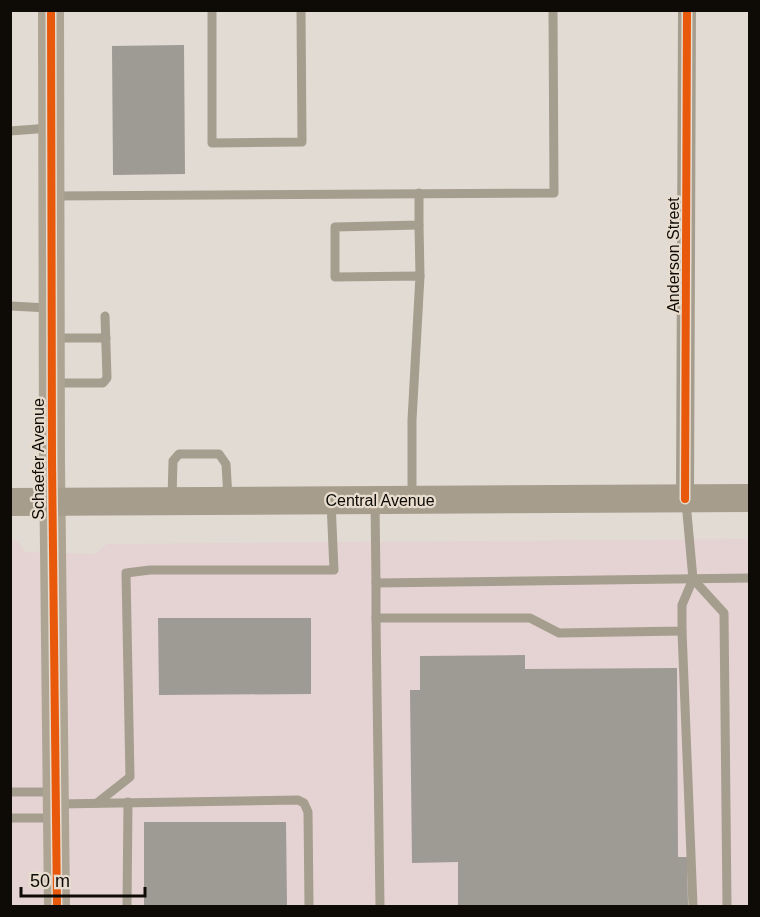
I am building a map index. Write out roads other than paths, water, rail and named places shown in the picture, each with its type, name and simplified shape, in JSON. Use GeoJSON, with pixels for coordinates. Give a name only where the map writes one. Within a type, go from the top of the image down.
{"type":"FeatureCollection","features":[{"type":"Feature","properties":{"kind":"main road","name":"Central Avenue"},"geometry":{"type":"LineString","coordinates":[[10,502],[750,498]]}},
{"type":"Feature","properties":{"kind":"street","name":"Schaefer Avenue"},"geometry":{"type":"LineString","coordinates":[[51,10],[52,502],[57,906]]}},
{"type":"Feature","properties":{"kind":"street","name":"Anderson Street"},"geometry":{"type":"LineString","coordinates":[[685,499],[687,10]]}},
{"type":"Feature","properties":{"kind":"lane"},"geometry":{"type":"LineString","coordinates":[[212,10],[212,143],[302,142],[301,10]]}},
{"type":"Feature","properties":{"kind":"lane"},"geometry":{"type":"LineString","coordinates":[[51,196],[554,193],[553,10]]}},
{"type":"Feature","properties":{"kind":"lane"},"geometry":{"type":"LineString","coordinates":[[10,131],[51,128]]}},
{"type":"Feature","properties":{"kind":"lane"},"geometry":{"type":"LineString","coordinates":[[412,500],[412,420],[420,276],[419,194]]}},
{"type":"Feature","properties":{"kind":"lane"},"geometry":{"type":"LineString","coordinates":[[419,225],[335,227],[335,277],[420,276]]}},
{"type":"Feature","properties":{"kind":"lane"},"geometry":{"type":"LineString","coordinates":[[10,306],[52,308]]}},
{"type":"Feature","properties":{"kind":"lane"},"geometry":{"type":"LineString","coordinates":[[52,383],[104,383],[106,378],[105,316]]}},
{"type":"Feature","properties":{"kind":"lane"},"geometry":{"type":"LineString","coordinates":[[51,338],[106,338]]}},
{"type":"Feature","properties":{"kind":"lane"},"geometry":{"type":"LineString","coordinates":[[172,501],[173,461],[179,454],[219,454],[226,464],[228,501]]}},
{"type":"Feature","properties":{"kind":"lane"},"geometry":{"type":"LineString","coordinates":[[685,499],[693,579],[682,605],[693,906]]}},
{"type":"Feature","properties":{"kind":"lane"},"geometry":{"type":"LineString","coordinates":[[97,803],[130,777],[126,573],[150,570],[334,570],[331,500]]}},
{"type":"Feature","properties":{"kind":"lane"},"geometry":{"type":"LineString","coordinates":[[375,500],[380,906]]}},
{"type":"Feature","properties":{"kind":"lane"},"geometry":{"type":"LineString","coordinates":[[376,583],[750,578]]}},
{"type":"Feature","properties":{"kind":"lane"},"geometry":{"type":"LineString","coordinates":[[693,579],[723,613],[727,906]]}},
{"type":"Feature","properties":{"kind":"lane"},"geometry":{"type":"LineString","coordinates":[[376,618],[530,618],[559,633],[682,631]]}},
{"type":"Feature","properties":{"kind":"lane"},"geometry":{"type":"LineString","coordinates":[[10,792],[56,804]]}},
{"type":"Feature","properties":{"kind":"lane"},"geometry":{"type":"LineString","coordinates":[[10,818],[56,804],[298,800],[308,812],[309,906]]}},
{"type":"Feature","properties":{"kind":"lane"},"geometry":{"type":"LineString","coordinates":[[128,802],[128,906]]}}]}
